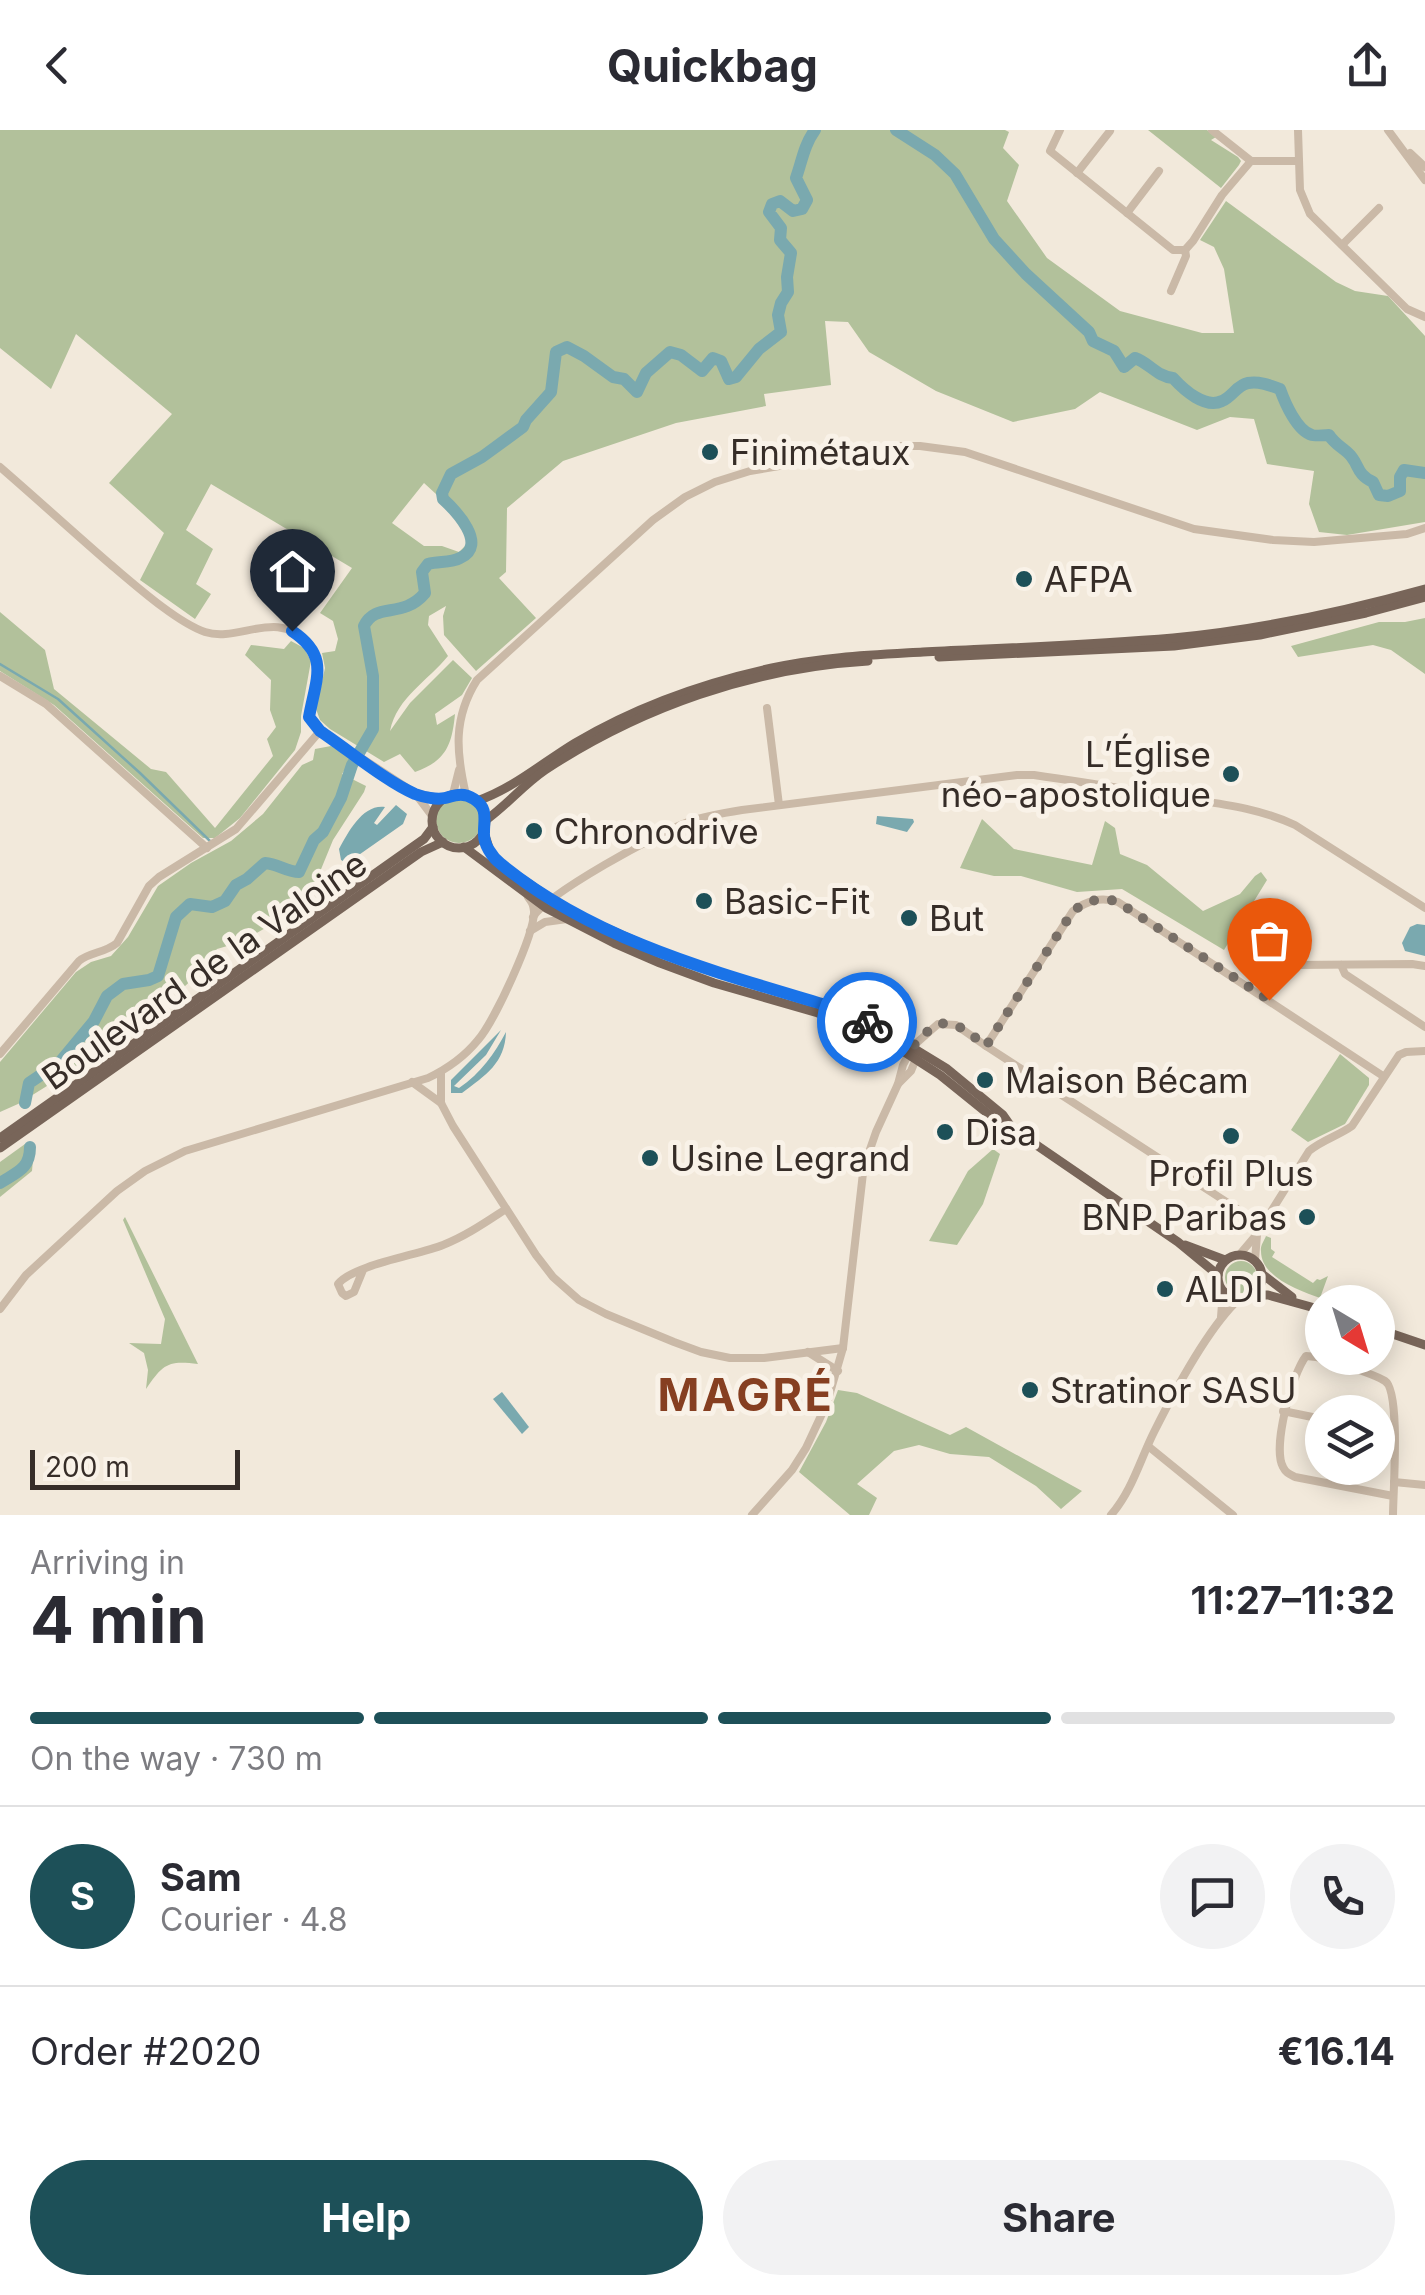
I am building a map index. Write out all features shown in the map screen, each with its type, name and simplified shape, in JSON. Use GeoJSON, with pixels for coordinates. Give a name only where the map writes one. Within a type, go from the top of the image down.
{"type":"FeatureCollection","features":[{"type":"Feature","properties":{"kind":"main road"},"geometry":{"type":"LineString","coordinates":[[478,801],[506,789],[576,743],[625,718],[708,684],[745,674],[850,656],[1171,638],[1259,628],[1425,589]]}},
{"type":"Feature","properties":{"kind":"main road"},"geometry":{"type":"LineString","coordinates":[[486,820],[542,773],[616,730],[687,698],[758,677],[851,662],[1174,646],[1260,636],[1425,597]]}},
{"type":"Feature","properties":{"kind":"main road"},"geometry":{"type":"LineString","coordinates":[[484,832],[464,847],[443,842],[433,822],[437,806],[448,797],[466,794],[478,801],[484,809],[484,832],[491,854],[567,919],[660,964],[818,1012],[916,1050]]}},
{"type":"Feature","properties":{"kind":"main road","name":"Boulevard de la Valoine"},"geometry":{"type":"LineString","coordinates":[[0,1138],[424,839],[433,822]]}},
{"type":"Feature","properties":{"kind":"main road","name":"Boulevard de la Valoine"},"geometry":{"type":"LineString","coordinates":[[0,1148],[405,862],[443,842]]}},
{"type":"Feature","properties":{"kind":"main road"},"geometry":{"type":"LineString","coordinates":[[464,847],[519,889],[546,904],[681,961],[842,1010],[882,1028],[1003,1115],[1013,1129],[1178,1242],[1218,1275],[1224,1291],[1239,1299],[1268,1295],[1305,1304]]}},
{"type":"Feature","properties":{"kind":"main road"},"geometry":{"type":"LineString","coordinates":[[1178,1242],[1226,1260]]}},
{"type":"Feature","properties":{"kind":"main road"},"geometry":{"type":"LineString","coordinates":[[1218,1275],[1226,1260],[1240,1254],[1255,1260],[1262,1274],[1298,1302]]}},
{"type":"Feature","properties":{"kind":"main road"},"geometry":{"type":"LineString","coordinates":[[1253,1295],[1262,1274]]}},
{"type":"Feature","properties":{"kind":"main road"},"geometry":{"type":"LineString","coordinates":[[1395,1335],[1425,1345]]}},
{"type":"Feature","properties":{"kind":"street"},"geometry":{"type":"LineString","coordinates":[[1060,130],[1050,151],[1173,250],[1184,250],[1193,241],[1251,161]]}},
{"type":"Feature","properties":{"kind":"street"},"geometry":{"type":"LineString","coordinates":[[1212,130],[1251,161],[1299,161]]}},
{"type":"Feature","properties":{"kind":"street"},"geometry":{"type":"LineString","coordinates":[[1298,130],[1300,190],[1310,214],[1407,309],[1425,318]]}},
{"type":"Feature","properties":{"kind":"street"},"geometry":{"type":"LineString","coordinates":[[1388,130],[1425,166]]}},
{"type":"Feature","properties":{"kind":"street"},"geometry":{"type":"LineString","coordinates":[[1078,173],[1110,131]]}},
{"type":"Feature","properties":{"kind":"street"},"geometry":{"type":"LineString","coordinates":[[1396,139],[1425,180]]}},
{"type":"Feature","properties":{"kind":"street"},"geometry":{"type":"LineString","coordinates":[[1126,213],[1159,171]]}},
{"type":"Feature","properties":{"kind":"street"},"geometry":{"type":"LineString","coordinates":[[1342,246],[1378,208]]}},
{"type":"Feature","properties":{"kind":"street"},"geometry":{"type":"LineString","coordinates":[[1171,291],[1186,256],[1184,250]]}},
{"type":"Feature","properties":{"kind":"street"},"geometry":{"type":"LineString","coordinates":[[466,794],[460,766],[459,728],[462,710],[477,680],[653,520],[698,489],[750,471],[898,446],[920,446],[964,452],[1194,529],[1314,542],[1406,534],[1425,528]]}},
{"type":"Feature","properties":{"kind":"street"},"geometry":{"type":"LineString","coordinates":[[2,471],[139,589],[195,627],[224,634],[273,626],[292,631],[307,641],[318,665],[309,717],[320,731],[414,794],[433,822]]}},
{"type":"Feature","properties":{"kind":"street"},"geometry":{"type":"LineString","coordinates":[[0,676],[46,704],[207,848]]}},
{"type":"Feature","properties":{"kind":"street"},"geometry":{"type":"LineString","coordinates":[[768,708],[779,806]]}},
{"type":"Feature","properties":{"kind":"street"},"geometry":{"type":"LineString","coordinates":[[0,1054],[79,961],[117,943],[150,886],[236,829],[320,731]]}},
{"type":"Feature","properties":{"kind":"street"},"geometry":{"type":"LineString","coordinates":[[414,794],[448,797],[460,766]]}},
{"type":"Feature","properties":{"kind":"street"},"geometry":{"type":"LineString","coordinates":[[533,917],[546,904],[672,828],[710,816],[1016,775],[1232,806],[1274,816],[1425,908]]}},
{"type":"Feature","properties":{"kind":"street"},"geometry":{"type":"LineString","coordinates":[[0,1310],[26,1275],[106,1201],[145,1171],[186,1151],[441,1072],[478,1040],[496,1015],[533,917],[531,901],[519,889]]}},
{"type":"Feature","properties":{"kind":"street"},"geometry":{"type":"LineString","coordinates":[[986,1046],[1073,911],[1108,898],[1383,1076]]}},
{"type":"Feature","properties":{"kind":"street"},"geometry":{"type":"LineString","coordinates":[[530,930],[546,904]]}},
{"type":"Feature","properties":{"kind":"street"},"geometry":{"type":"LineString","coordinates":[[530,930],[545,922],[567,919]]}},
{"type":"Feature","properties":{"kind":"street"},"geometry":{"type":"LineString","coordinates":[[1279,974],[1296,965],[1425,966]]}},
{"type":"Feature","properties":{"kind":"street"},"geometry":{"type":"LineString","coordinates":[[1341,965],[1357,983],[1425,1027]]}},
{"type":"Feature","properties":{"kind":"street"},"geometry":{"type":"LineString","coordinates":[[752,1515],[787,1476],[823,1415],[844,1348],[863,1173],[898,1084],[911,1071],[916,1050],[938,1024],[956,1025],[1259,1229]]}},
{"type":"Feature","properties":{"kind":"street"},"geometry":{"type":"LineString","coordinates":[[1240,1254],[1309,1151],[1352,1126],[1399,1055],[1425,1052]]}},
{"type":"Feature","properties":{"kind":"street"},"geometry":{"type":"LineString","coordinates":[[440,1104],[441,1072]]}},
{"type":"Feature","properties":{"kind":"street"},"geometry":{"type":"LineString","coordinates":[[412,1082],[440,1104],[536,1256],[578,1300],[679,1344],[730,1358],[844,1348]]}},
{"type":"Feature","properties":{"kind":"street"},"geometry":{"type":"LineString","coordinates":[[363,1270],[442,1245],[478,1228],[506,1208]]}},
{"type":"Feature","properties":{"kind":"street"},"geometry":{"type":"LineString","coordinates":[[1255,1260],[1259,1229]]}},
{"type":"Feature","properties":{"kind":"street"},"geometry":{"type":"LineString","coordinates":[[1221,1319],[1224,1291]]}},
{"type":"Feature","properties":{"kind":"street"},"geometry":{"type":"LineString","coordinates":[[1111,1515],[1175,1395],[1221,1319],[1239,1299]]}},
{"type":"Feature","properties":{"kind":"street"},"geometry":{"type":"LineString","coordinates":[[808,1352],[838,1371]]}},
{"type":"Feature","properties":{"kind":"street"},"geometry":{"type":"LineString","coordinates":[[1392,1395],[1390,1384],[1384,1380],[1306,1356],[1284,1411],[1280,1462],[1295,1477],[1393,1496]]}},
{"type":"Feature","properties":{"kind":"street"},"geometry":{"type":"LineString","coordinates":[[1284,1411],[1305,1415]]}},
{"type":"Feature","properties":{"kind":"street"},"geometry":{"type":"LineString","coordinates":[[1148,1446],[1233,1515]]}},
{"type":"Feature","properties":{"kind":"street"},"geometry":{"type":"LineString","coordinates":[[1395,1482],[1425,1485]]}},
{"type":"Feature","properties":{"kind":"street"},"geometry":{"type":"LineString","coordinates":[[1393,1515],[1394,1485]]}},
{"type":"Feature","properties":{"kind":"green space"},"geometry":{"type":"Polygon","coordinates":[[[0,130],[1005,130],[1009,132],[1003,148],[1019,165],[1007,201],[1047,258],[1120,311],[1202,333],[1234,333],[1224,269],[1214,247],[1200,240],[1226,201],[1336,282],[1355,291],[1388,296],[1425,336],[1425,522],[1347,535],[1319,532],[1309,504],[1314,471],[1267,464],[1254,419],[1230,417],[1197,430],[1100,392],[1075,409],[1013,422],[936,391],[869,352],[848,322],[825,321],[831,385],[764,394],[766,406],[676,423],[563,461],[507,508],[506,572],[499,578],[536,618],[476,671],[444,635],[446,606],[429,616],[428,625],[448,656],[399,708],[390,731],[410,703],[453,660],[472,678],[462,695],[435,714],[437,725],[455,714],[446,750],[434,763],[415,772],[400,754],[384,762],[330,729],[320,720],[316,709],[325,668],[322,653],[335,651],[338,639],[333,621],[320,613],[352,568],[211,484],[186,530],[213,549],[196,584],[211,594],[195,619],[140,580],[164,533],[109,483],[172,414],[76,334],[51,389],[0,348],[0,130]],[[424,483],[392,523],[424,546],[442,546],[459,552],[473,528],[424,483]]]}},
{"type":"Feature","properties":{"kind":"green space"},"geometry":{"type":"Polygon","coordinates":[[[1148,130],[1207,130],[1216,137],[1211,140],[1241,161],[1221,188],[1148,130]]]}},
{"type":"Feature","properties":{"kind":"green space"},"geometry":{"type":"Polygon","coordinates":[[[0,612],[45,650],[54,689],[151,769],[166,772],[215,828],[273,756],[267,739],[276,727],[270,710],[271,680],[245,655],[251,645],[284,649],[291,641],[304,648],[311,661],[295,750],[240,818],[215,838],[203,838],[54,705],[0,671],[0,612]]]}},
{"type":"Feature","properties":{"kind":"green space"},"geometry":{"type":"Polygon","coordinates":[[[1425,618],[1425,674],[1391,650],[1373,645],[1298,657],[1291,646],[1379,622],[1425,618]]]}},
{"type":"Feature","properties":{"kind":"green space"},"geometry":{"type":"Polygon","coordinates":[[[331,746],[352,759],[342,774],[366,786],[333,840],[308,901],[285,911],[269,926],[241,942],[217,949],[211,962],[184,987],[157,997],[100,1053],[0,1112],[0,1062],[76,972],[111,956],[128,937],[158,886],[231,841],[263,814],[302,765],[313,760],[315,749],[331,746]]]}},
{"type":"Feature","properties":{"kind":"green space"},"geometry":{"type":"Polygon","coordinates":[[[459,797],[475,804],[482,820],[475,836],[459,843],[443,836],[436,820],[443,804],[459,797]]]}},
{"type":"Feature","properties":{"kind":"green space"},"geometry":{"type":"Polygon","coordinates":[[[982,819],[1014,849],[1092,865],[1105,821],[1115,828],[1120,854],[1147,865],[1203,911],[1240,894],[1261,872],[1267,880],[1224,950],[1122,889],[1077,892],[1021,876],[994,876],[960,868],[982,819]]]}},
{"type":"Feature","properties":{"kind":"green space"},"geometry":{"type":"Polygon","coordinates":[[[1340,1054],[1369,1078],[1369,1085],[1345,1124],[1308,1142],[1291,1130],[1340,1054]]]}},
{"type":"Feature","properties":{"kind":"green space"},"geometry":{"type":"Polygon","coordinates":[[[25,1144],[34,1148],[32,1171],[0,1197],[0,1162],[25,1144]]]}},
{"type":"Feature","properties":{"kind":"green space"},"geometry":{"type":"Polygon","coordinates":[[[993,1149],[1000,1154],[983,1204],[957,1245],[929,1241],[968,1171],[993,1149]]]}},
{"type":"Feature","properties":{"kind":"green space"},"geometry":{"type":"Polygon","coordinates":[[[125,1217],[198,1364],[167,1366],[146,1389],[148,1370],[144,1353],[129,1343],[161,1344],[165,1319],[125,1217]]]}},
{"type":"Feature","properties":{"kind":"green space"},"geometry":{"type":"Polygon","coordinates":[[[1266,1236],[1271,1238],[1271,1249],[1275,1252],[1272,1257],[1313,1283],[1328,1276],[1325,1285],[1305,1285],[1305,1293],[1283,1282],[1268,1269],[1261,1249],[1266,1236]]]}},
{"type":"Feature","properties":{"kind":"green space"},"geometry":{"type":"Polygon","coordinates":[[[1241,1261],[1252,1266],[1257,1277],[1252,1288],[1241,1293],[1230,1288],[1225,1277],[1230,1266],[1241,1261]]]}},
{"type":"Feature","properties":{"kind":"green space"},"geometry":{"type":"Polygon","coordinates":[[[838,1390],[857,1393],[950,1435],[966,1427],[1082,1491],[1061,1509],[1036,1486],[989,1457],[950,1454],[919,1445],[894,1451],[857,1484],[877,1498],[869,1515],[850,1515],[799,1472],[838,1390]]]}},
{"type":"Feature","properties":{"kind":"water"},"geometry":{"type":"Polygon","coordinates":[[[396,805],[407,814],[403,824],[353,859],[341,860],[339,849],[358,820],[370,810],[385,807],[374,823],[377,825],[396,805]]]}},
{"type":"Feature","properties":{"kind":"water"},"geometry":{"type":"Polygon","coordinates":[[[877,816],[914,822],[907,832],[876,824],[877,816]]]}},
{"type":"Feature","properties":{"kind":"water"},"geometry":{"type":"Polygon","coordinates":[[[1425,925],[1425,956],[1405,951],[1402,943],[1410,927],[1425,925]]]}},
{"type":"Feature","properties":{"kind":"water"},"geometry":{"type":"Polygon","coordinates":[[[501,1030],[486,1055],[454,1086],[459,1088],[481,1069],[506,1032],[502,1052],[493,1067],[462,1093],[451,1093],[451,1080],[501,1030]]]}},
{"type":"Feature","properties":{"kind":"water"},"geometry":{"type":"Polygon","coordinates":[[[502,1392],[529,1427],[522,1434],[493,1399],[502,1392]]]}},
{"type":"Feature","properties":{"kind":"waterway"},"geometry":{"type":"LineString","coordinates":[[25,1103],[29,1083],[60,1062],[94,1021],[107,996],[123,984],[158,976],[176,917],[190,904],[212,907],[225,901],[236,885],[265,863],[299,872],[341,798],[352,765],[373,729],[373,676],[364,626],[375,614],[407,606],[425,593],[422,572],[428,564],[456,560],[468,552],[471,537],[442,493],[451,474],[523,427],[551,392],[556,352],[567,347],[613,377],[624,379],[637,392],[646,373],[670,352],[681,355],[702,371],[713,358],[721,361],[729,379],[736,377],[759,349],[781,332],[778,315],[788,292],[791,253],[780,240],[781,228],[769,212],[772,204],[780,201],[793,211],[802,209],[807,200],[796,178],[815,130]]}},
{"type":"Feature","properties":{"kind":"waterway"},"geometry":{"type":"LineString","coordinates":[[896,130],[935,155],[955,174],[994,239],[1089,332],[1093,341],[1114,351],[1124,367],[1135,358],[1173,378],[1189,393],[1215,403],[1248,383],[1280,389],[1301,428],[1312,435],[1329,435],[1373,482],[1379,495],[1400,491],[1404,470],[1425,473]]}},
{"type":"Feature","properties":{"kind":"waterway"},"geometry":{"type":"LineString","coordinates":[[0,664],[58,699],[210,841]]}},
{"type":"Feature","properties":{"kind":"waterway"},"geometry":{"type":"LineString","coordinates":[[0,1183],[25,1165],[30,1147]]}},
{"type":"Feature","properties":{"kind":"way so far"},"geometry":{"type":"LineString","coordinates":[[867,1022],[913,1046],[938,1024],[947,1023],[986,1046],[1073,911],[1108,898],[1269,1000]]}},
{"type":"Feature","properties":{"kind":"place","name":"Finimétaux"},"geometry":{"type":"Point","coordinates":[710,452]}},
{"type":"Feature","properties":{"kind":"place","name":"AFPA"},"geometry":{"type":"Point","coordinates":[1024,579]}},
{"type":"Feature","properties":{"kind":"place","name":"L’Église néo-apostolique"},"geometry":{"type":"Point","coordinates":[1231,774]}},
{"type":"Feature","properties":{"kind":"place","name":"Chronodrive"},"geometry":{"type":"Point","coordinates":[534,831]}},
{"type":"Feature","properties":{"kind":"place","name":"Basic-Fit"},"geometry":{"type":"Point","coordinates":[704,901]}},
{"type":"Feature","properties":{"kind":"place","name":"But"},"geometry":{"type":"Point","coordinates":[909,918]}},
{"type":"Feature","properties":{"kind":"place","name":"Maison Bécam"},"geometry":{"type":"Point","coordinates":[985,1080]}},
{"type":"Feature","properties":{"kind":"place","name":"Disa"},"geometry":{"type":"Point","coordinates":[945,1132]}},
{"type":"Feature","properties":{"kind":"place","name":"Profil Plus"},"geometry":{"type":"Point","coordinates":[1231,1136]}},
{"type":"Feature","properties":{"kind":"place","name":"Usine Legrand"},"geometry":{"type":"Point","coordinates":[650,1158]}},
{"type":"Feature","properties":{"kind":"place","name":"BNP Paribas"},"geometry":{"type":"Point","coordinates":[1307,1217]}},
{"type":"Feature","properties":{"kind":"place","name":"ALDI"},"geometry":{"type":"Point","coordinates":[1165,1289]}},
{"type":"Feature","properties":{"kind":"place","name":"Stratinor SASU"},"geometry":{"type":"Point","coordinates":[1030,1390]}},
{"type":"Feature","properties":{"kind":"district","name":"MAGRÉ"},"geometry":{"type":"Point","coordinates":[746,1394]}},
{"type":"Feature","properties":{"kind":"route"},"geometry":{"type":"LineString","coordinates":[[292,631],[307,641],[315,653],[318,665],[309,717],[320,731],[414,794],[442,800],[453,794],[466,794],[478,801],[484,809],[484,832],[491,854],[550,899],[570,912],[681,961],[842,1010],[867,1022]]}}]}
